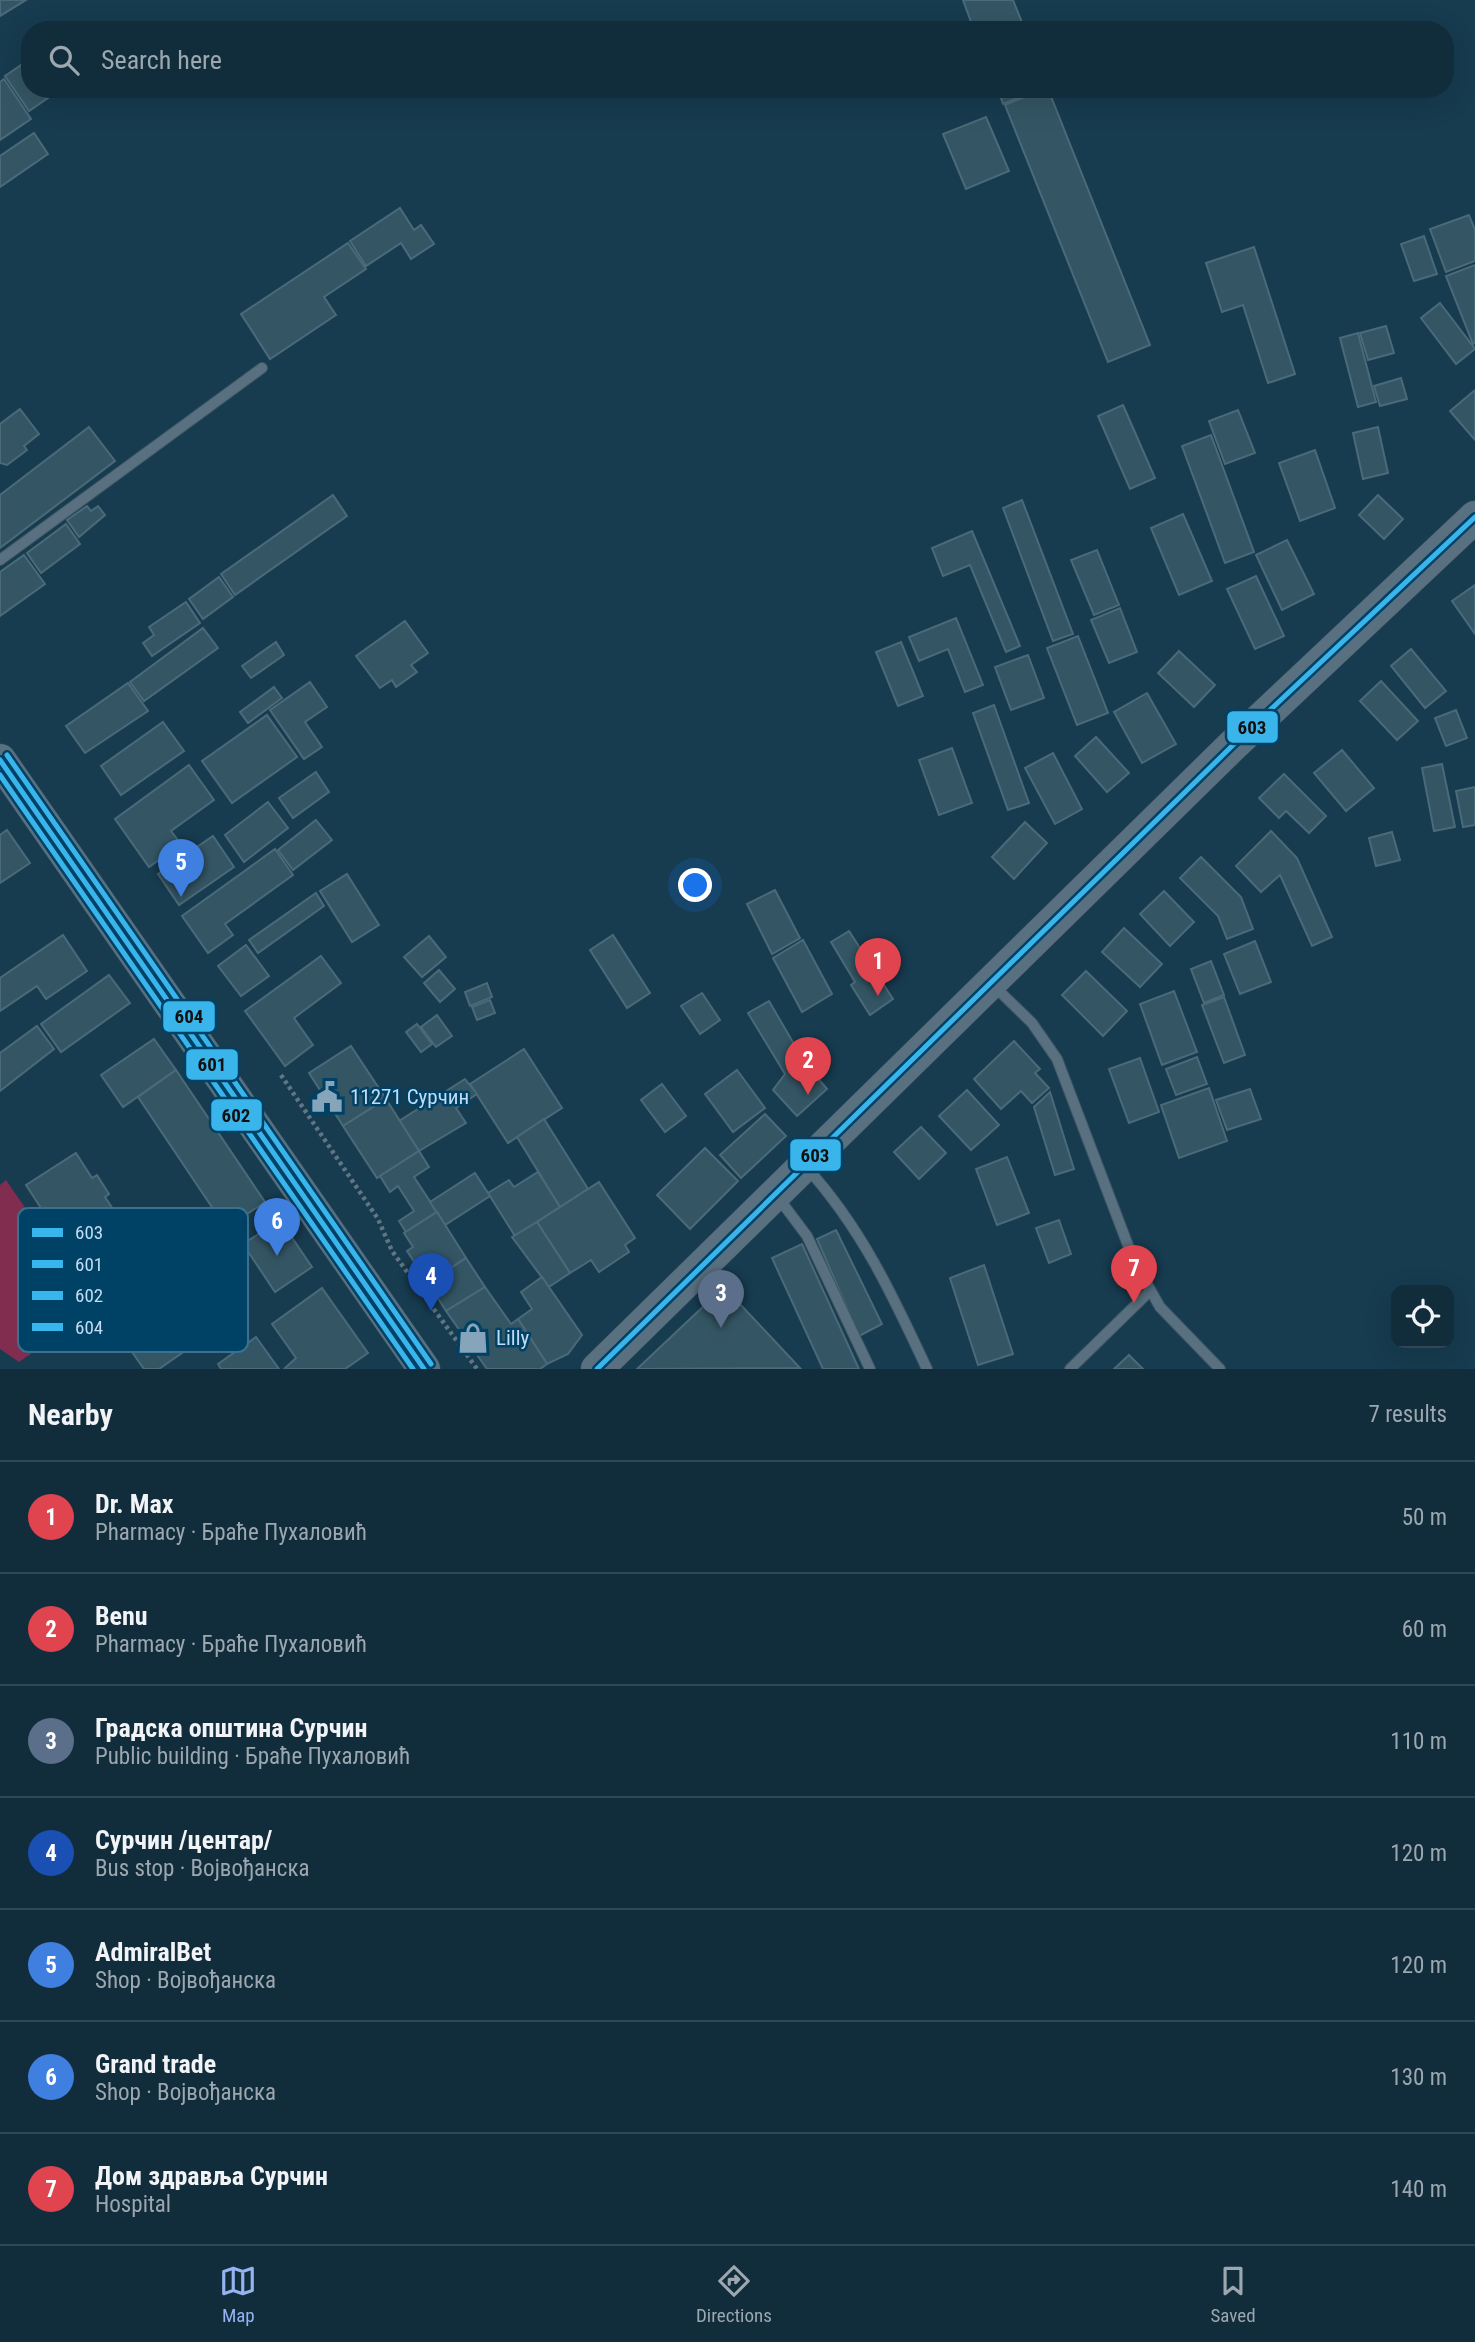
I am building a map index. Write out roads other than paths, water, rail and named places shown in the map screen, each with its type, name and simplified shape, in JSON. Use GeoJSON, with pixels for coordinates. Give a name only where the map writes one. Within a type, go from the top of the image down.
{"type":"FeatureCollection","features":[{"type":"Feature","properties":{"kind":"main road"},"geometry":{"type":"LineString","coordinates":[[597,1369],[777,1196],[1232,746],[1475,517]]}},
{"type":"Feature","properties":{"kind":"main road"},"geometry":{"type":"LineString","coordinates":[[0,760],[424,1369]]}},
{"type":"Feature","properties":{"kind":"lane"},"geometry":{"type":"LineString","coordinates":[[0,560],[262,368]]}},
{"type":"Feature","properties":{"kind":"lane"},"geometry":{"type":"LineString","coordinates":[[991,983],[1032,1023],[1057,1059],[1134,1261],[1149,1292],[1220,1369]]}},
{"type":"Feature","properties":{"kind":"lane"},"geometry":{"type":"LineString","coordinates":[[806,1167],[832,1195],[865,1244],[927,1369]]}},
{"type":"Feature","properties":{"kind":"lane"},"geometry":{"type":"LineString","coordinates":[[777,1196],[807,1236],[870,1369]]}},
{"type":"Feature","properties":{"kind":"lane"},"geometry":{"type":"LineString","coordinates":[[1070,1369],[1149,1292]]}},
{"type":"Feature","properties":{"kind":"place","name":"AdmiralBet"},"geometry":{"type":"Point","coordinates":[181,897]}},
{"type":"Feature","properties":{"kind":"place","name":"Dr. Max"},"geometry":{"type":"Point","coordinates":[878,996]}},
{"type":"Feature","properties":{"kind":"place","name":"Benu"},"geometry":{"type":"Point","coordinates":[808,1095]}},
{"type":"Feature","properties":{"kind":"place","name":"11271 Сурчин"},"geometry":{"type":"Point","coordinates":[327,1097]}},
{"type":"Feature","properties":{"kind":"place","name":"Grand trade"},"geometry":{"type":"Point","coordinates":[277,1256]}},
{"type":"Feature","properties":{"kind":"place","name":"Дом здравља Сурчин"},"geometry":{"type":"Point","coordinates":[1134,1303]}},
{"type":"Feature","properties":{"kind":"place","name":"Сурчин /центар/"},"geometry":{"type":"Point","coordinates":[431,1311]}},
{"type":"Feature","properties":{"kind":"place","name":"Градска општина Сурчин"},"geometry":{"type":"Point","coordinates":[721,1328]}},
{"type":"Feature","properties":{"kind":"place","name":"Lilly"},"geometry":{"type":"Point","coordinates":[473,1338]}}]}
